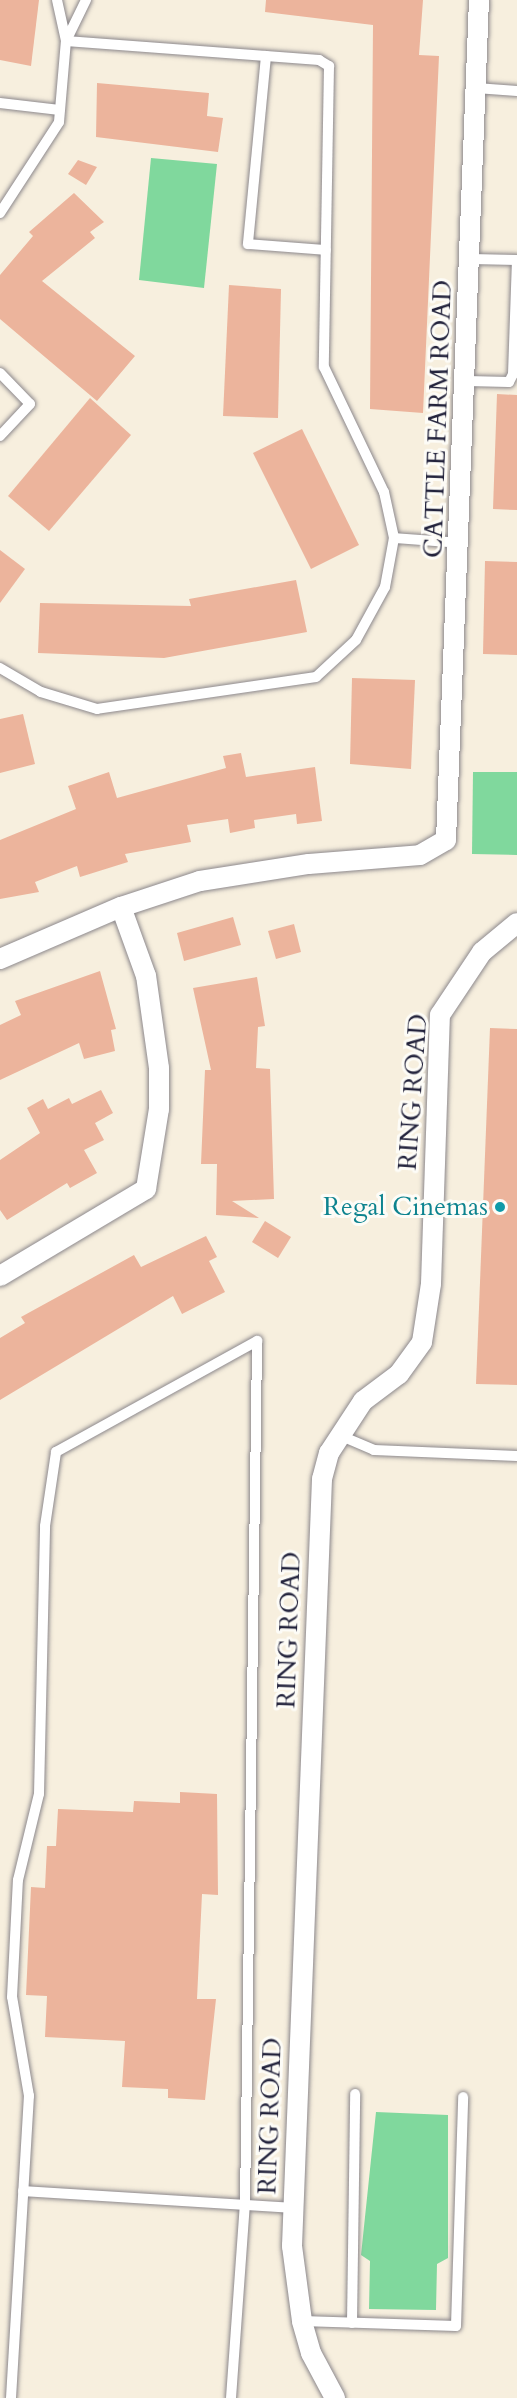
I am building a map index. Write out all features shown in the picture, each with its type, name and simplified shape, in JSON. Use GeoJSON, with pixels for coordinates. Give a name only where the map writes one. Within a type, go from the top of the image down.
{"type":"FeatureCollection","features":[{"type":"Feature","properties":{"kind":"street","name":"CATTLE FARM ROAD"},"geometry":{"type":"LineString","coordinates":[[121,907],[200,881],[309,864],[420,855],[446,840],[460,543],[479,0]]}},
{"type":"Feature","properties":{"kind":"street"},"geometry":{"type":"LineString","coordinates":[[0,959],[121,907],[146,976],[159,1068],[159,1109],[146,1189],[0,1276]]}},
{"type":"Feature","properties":{"kind":"street","name":"RING ROAD"},"geometry":{"type":"LineString","coordinates":[[335,2398],[311,2353],[294,2285],[294,2208],[316,1571],[322,1479],[339,1434],[363,1401],[399,1374],[422,1342],[431,1284],[440,1015],[482,952],[517,923]]}},
{"type":"Feature","properties":{"kind":"lane"},"geometry":{"type":"LineString","coordinates":[[0,213],[59,122],[66,41],[57,0]]}},
{"type":"Feature","properties":{"kind":"lane"},"geometry":{"type":"LineString","coordinates":[[66,41],[86,0]]}},
{"type":"Feature","properties":{"kind":"lane"},"geometry":{"type":"LineString","coordinates":[[0,668],[41,692],[97,709],[316,677],[356,640],[386,587],[394,538],[384,492],[324,367],[329,66],[266,56],[66,41]]}},
{"type":"Feature","properties":{"kind":"lane"},"geometry":{"type":"LineString","coordinates":[[266,56],[248,244],[326,250]]}},
{"type":"Feature","properties":{"kind":"lane"},"geometry":{"type":"LineString","coordinates":[[477,88],[517,91]]}},
{"type":"Feature","properties":{"kind":"lane"},"geometry":{"type":"LineString","coordinates":[[0,103],[60,110]]}},
{"type":"Feature","properties":{"kind":"lane"},"geometry":{"type":"LineString","coordinates":[[466,381],[509,382],[513,374],[517,260],[471,259]]}},
{"type":"Feature","properties":{"kind":"lane"},"geometry":{"type":"LineString","coordinates":[[0,373],[30,404],[0,436]]}},
{"type":"Feature","properties":{"kind":"lane"},"geometry":{"type":"LineString","coordinates":[[394,538],[460,543]]}},
{"type":"Feature","properties":{"kind":"lane"},"geometry":{"type":"LineString","coordinates":[[11,2398],[29,2096],[12,1997],[18,1880],[39,1794],[45,1526],[56,1452],[257,1341],[245,2205],[231,2398]]}},
{"type":"Feature","properties":{"kind":"lane"},"geometry":{"type":"LineString","coordinates":[[339,1434],[374,1450],[517,1456]]}},
{"type":"Feature","properties":{"kind":"lane"},"geometry":{"type":"LineString","coordinates":[[352,2323],[355,2094]]}},
{"type":"Feature","properties":{"kind":"lane"},"geometry":{"type":"LineString","coordinates":[[302,2322],[456,2326],[463,2097]]}},
{"type":"Feature","properties":{"kind":"lane"},"geometry":{"type":"LineString","coordinates":[[23,2191],[294,2208]]}},
{"type":"Feature","properties":{"kind":"green space"},"geometry":{"type":"Polygon","coordinates":[[[151,158],[217,164],[204,288],[139,280],[151,158]]]}},
{"type":"Feature","properties":{"kind":"green space"},"geometry":{"type":"Polygon","coordinates":[[[473,772],[517,772],[517,855],[472,854],[473,772]]]}},
{"type":"Feature","properties":{"kind":"green space"},"geometry":{"type":"Polygon","coordinates":[[[376,2112],[448,2115],[448,2258],[437,2264],[436,2310],[369,2309],[370,2261],[361,2255],[376,2112]]]}},
{"type":"Feature","properties":{"kind":"building"},"geometry":{"type":"Polygon","coordinates":[[[0,0],[39,0],[31,66],[0,60],[0,0]]]}},
{"type":"Feature","properties":{"kind":"building"},"geometry":{"type":"Polygon","coordinates":[[[266,0],[423,0],[419,55],[439,56],[423,413],[370,409],[373,25],[265,12],[266,0]]]}},
{"type":"Feature","properties":{"kind":"building"},"geometry":{"type":"Polygon","coordinates":[[[97,83],[209,93],[207,116],[223,118],[218,152],[96,137],[97,83]]]}},
{"type":"Feature","properties":{"kind":"building"},"geometry":{"type":"Polygon","coordinates":[[[78,160],[97,167],[86,185],[68,174],[78,160]]]}},
{"type":"Feature","properties":{"kind":"building"},"geometry":{"type":"Polygon","coordinates":[[[74,193],[104,222],[90,232],[95,238],[42,281],[135,356],[97,401],[0,319],[0,275],[33,236],[29,232],[74,193]]]}},
{"type":"Feature","properties":{"kind":"building"},"geometry":{"type":"Polygon","coordinates":[[[229,285],[281,289],[278,418],[223,416],[229,285]]]}},
{"type":"Feature","properties":{"kind":"building"},"geometry":{"type":"Polygon","coordinates":[[[497,394],[517,395],[517,510],[493,509],[497,394]]]}},
{"type":"Feature","properties":{"kind":"building"},"geometry":{"type":"Polygon","coordinates":[[[90,398],[131,435],[49,531],[8,496],[90,398]]]}},
{"type":"Feature","properties":{"kind":"building"},"geometry":{"type":"Polygon","coordinates":[[[302,429],[359,545],[311,569],[253,453],[302,429]]]}},
{"type":"Feature","properties":{"kind":"building"},"geometry":{"type":"Polygon","coordinates":[[[0,550],[25,569],[0,603],[0,550]]]}},
{"type":"Feature","properties":{"kind":"building"},"geometry":{"type":"Polygon","coordinates":[[[485,561],[517,562],[517,655],[483,654],[485,561]]]}},
{"type":"Feature","properties":{"kind":"building"},"geometry":{"type":"Polygon","coordinates":[[[296,580],[307,632],[164,658],[38,653],[40,603],[191,606],[189,599],[296,580]]]}},
{"type":"Feature","properties":{"kind":"building"},"geometry":{"type":"Polygon","coordinates":[[[352,678],[415,680],[411,769],[350,764],[352,678]]]}},
{"type":"Feature","properties":{"kind":"building"},"geometry":{"type":"Polygon","coordinates":[[[23,714],[35,764],[0,773],[0,719],[23,714]]]}},
{"type":"Feature","properties":{"kind":"building"},"geometry":{"type":"Polygon","coordinates":[[[241,753],[246,777],[315,767],[322,821],[297,824],[296,814],[254,820],[255,828],[230,833],[228,819],[187,825],[191,842],[125,854],[128,862],[80,877],[77,866],[35,882],[39,892],[0,899],[0,840],[76,809],[68,786],[109,772],[117,798],[226,768],[223,756],[241,753]]]}},
{"type":"Feature","properties":{"kind":"building"},"geometry":{"type":"Polygon","coordinates":[[[233,917],[241,945],[184,961],[177,933],[233,917]]]}},
{"type":"Feature","properties":{"kind":"building"},"geometry":{"type":"Polygon","coordinates":[[[294,924],[301,952],[276,959],[268,931],[294,924]]]}},
{"type":"Feature","properties":{"kind":"building"},"geometry":{"type":"Polygon","coordinates":[[[100,971],[116,1029],[111,1030],[115,1051],[84,1059],[79,1043],[0,1080],[0,1025],[21,1015],[15,1001],[100,971]]]}},
{"type":"Feature","properties":{"kind":"building"},"geometry":{"type":"Polygon","coordinates":[[[257,977],[265,1026],[258,1027],[256,1068],[270,1069],[274,1199],[232,1201],[259,1218],[216,1215],[217,1164],[201,1164],[205,1070],[211,1070],[193,988],[257,977]]]}},
{"type":"Feature","properties":{"kind":"building","name":"Regal Cinemas"},"geometry":{"type":"Polygon","coordinates":[[[490,1028],[517,1029],[517,1385],[476,1384],[490,1028]]]}},
{"type":"Feature","properties":{"kind":"building"},"geometry":{"type":"Polygon","coordinates":[[[101,1090],[113,1113],[95,1123],[104,1140],[84,1150],[97,1173],[70,1188],[67,1183],[7,1220],[0,1210],[0,1160],[40,1133],[27,1108],[43,1099],[48,1109],[69,1098],[72,1104],[101,1090]]]}},
{"type":"Feature","properties":{"kind":"building"},"geometry":{"type":"Polygon","coordinates":[[[265,1221],[291,1237],[278,1258],[252,1242],[265,1221]]]}},
{"type":"Feature","properties":{"kind":"building"},"geometry":{"type":"Polygon","coordinates":[[[206,1236],[217,1257],[209,1261],[225,1292],[182,1314],[173,1296],[0,1400],[0,1338],[25,1323],[21,1317],[134,1255],[141,1267],[206,1236]]]}},
{"type":"Feature","properties":{"kind":"building"},"geometry":{"type":"Polygon","coordinates":[[[180,1792],[217,1794],[218,1895],[202,1894],[197,1999],[216,1999],[205,2100],[168,2098],[168,2089],[122,2087],[125,2041],[45,2037],[47,1996],[26,1995],[31,1887],[45,1888],[47,1846],[56,1846],[58,1809],[133,1812],[134,1801],[180,1803],[180,1792]]]}},
{"type":"Feature","properties":{"kind":"place","name":"Regal Cinemas"},"geometry":{"type":"Point","coordinates":[500,1207]}}]}
